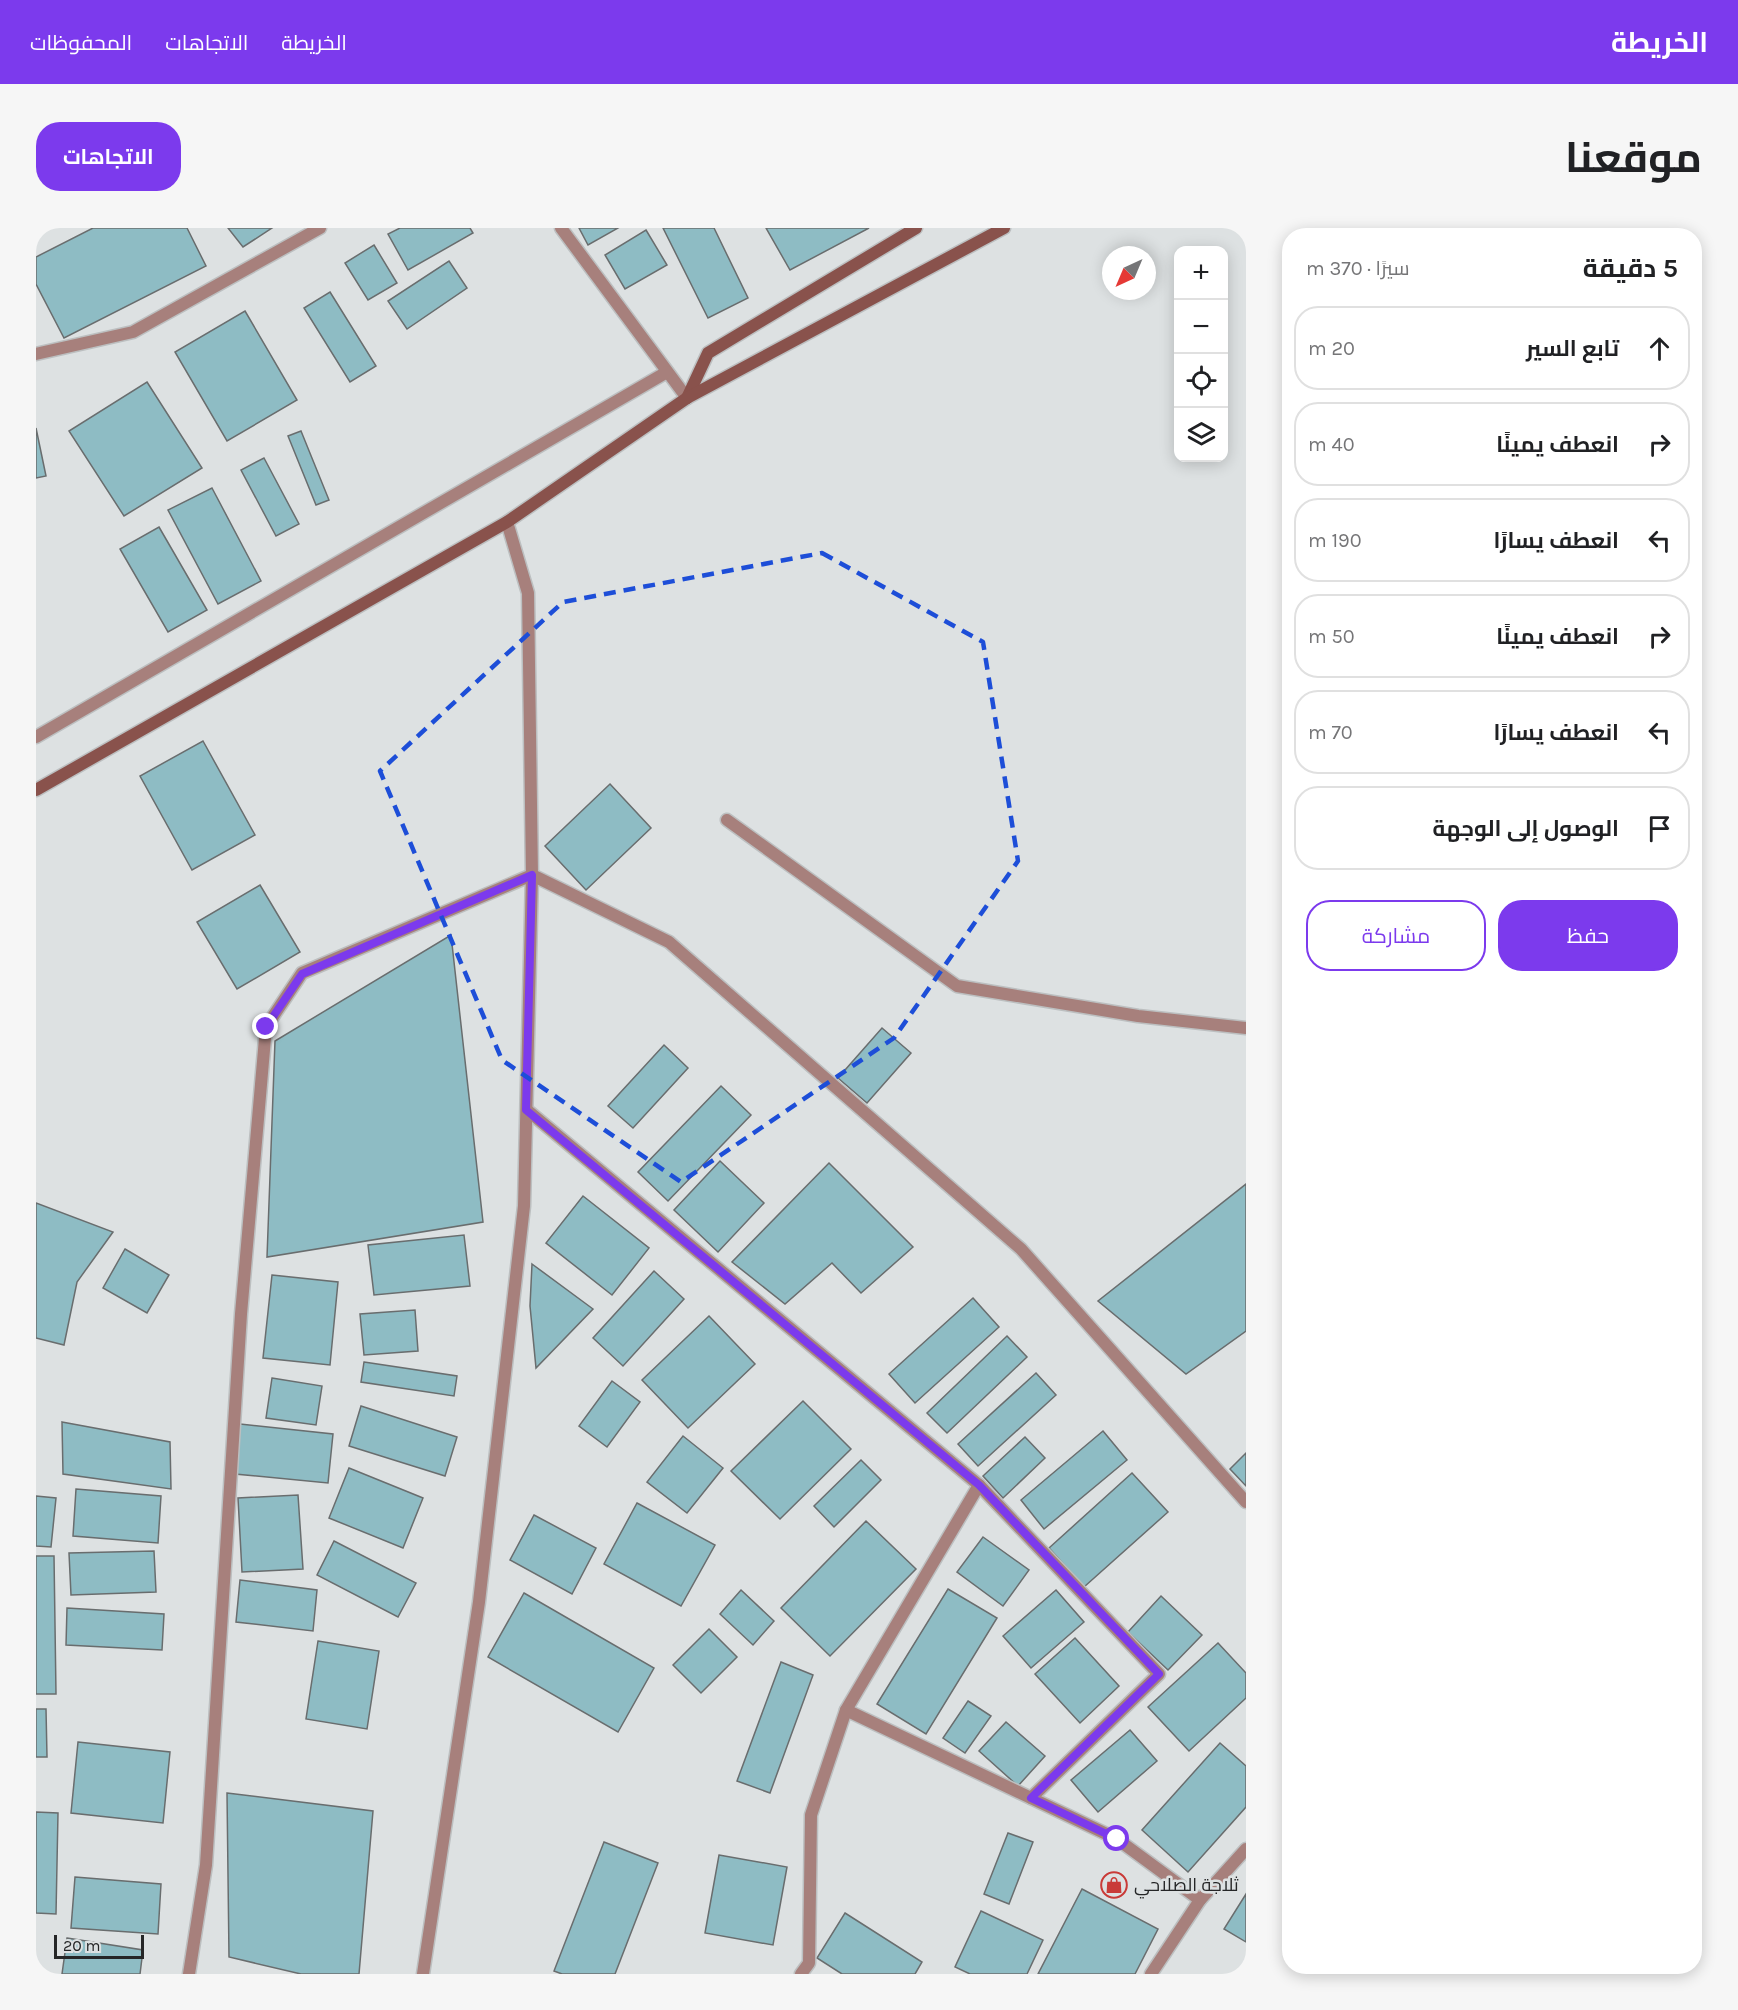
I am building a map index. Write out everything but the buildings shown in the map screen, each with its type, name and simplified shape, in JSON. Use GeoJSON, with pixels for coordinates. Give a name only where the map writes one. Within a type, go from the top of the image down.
{"type":"FeatureCollection","features":[{"type":"Feature","properties":{"kind":"street"},"geometry":{"type":"LineString","coordinates":[[36,354],[133,332],[320,228]]}},
{"type":"Feature","properties":{"kind":"street"},"geometry":{"type":"LineString","coordinates":[[561,228],[687,398]]}},
{"type":"Feature","properties":{"kind":"street"},"geometry":{"type":"LineString","coordinates":[[687,398],[708,353],[916,228]]}},
{"type":"Feature","properties":{"kind":"street"},"geometry":{"type":"LineString","coordinates":[[36,790],[507,522],[687,398],[1004,228]]}},
{"type":"Feature","properties":{"kind":"street"},"geometry":{"type":"LineString","coordinates":[[36,737],[667,372]]}},
{"type":"Feature","properties":{"kind":"street"},"geometry":{"type":"LineString","coordinates":[[423,1974],[479,1602],[524,1206],[532,875],[528,593],[507,522]]}},
{"type":"Feature","properties":{"kind":"street"},"geometry":{"type":"LineString","coordinates":[[727,820],[957,986],[1138,1017],[1246,1028]]}},
{"type":"Feature","properties":{"kind":"street"},"geometry":{"type":"LineString","coordinates":[[189,1974],[206,1865],[241,1314],[266,1027],[302,974],[532,875],[669,942],[1021,1249],[1246,1502]]}},
{"type":"Feature","properties":{"kind":"street"},"geometry":{"type":"LineString","coordinates":[[526,1110],[979,1485],[1159,1674],[1031,1798]]}},
{"type":"Feature","properties":{"kind":"street"},"geometry":{"type":"LineString","coordinates":[[801,1974],[809,1963],[811,1815],[846,1710],[979,1485]]}},
{"type":"Feature","properties":{"kind":"street"},"geometry":{"type":"LineString","coordinates":[[846,1710],[1117,1839],[1200,1900]]}},
{"type":"Feature","properties":{"kind":"street"},"geometry":{"type":"LineString","coordinates":[[1151,1974],[1200,1900],[1246,1849]]}},
{"type":"Feature","properties":{"kind":"highlighted area"},"geometry":{"type":"Polygon","coordinates":[[[822,553],[983,642],[1018,861],[894,1038],[681,1182],[502,1060],[380,771],[563,602],[822,553]]]}},
{"type":"Feature","properties":{"kind":"place","name":"ثلاجة الصلاحي"},"geometry":{"type":"Point","coordinates":[1114,1885]}},
{"type":"Feature","properties":{"kind":"route"},"geometry":{"type":"LineString","coordinates":[[266,1027],[302,974],[532,875],[526,1110],[979,1485],[1159,1674],[1031,1798],[1117,1839]]}}]}
